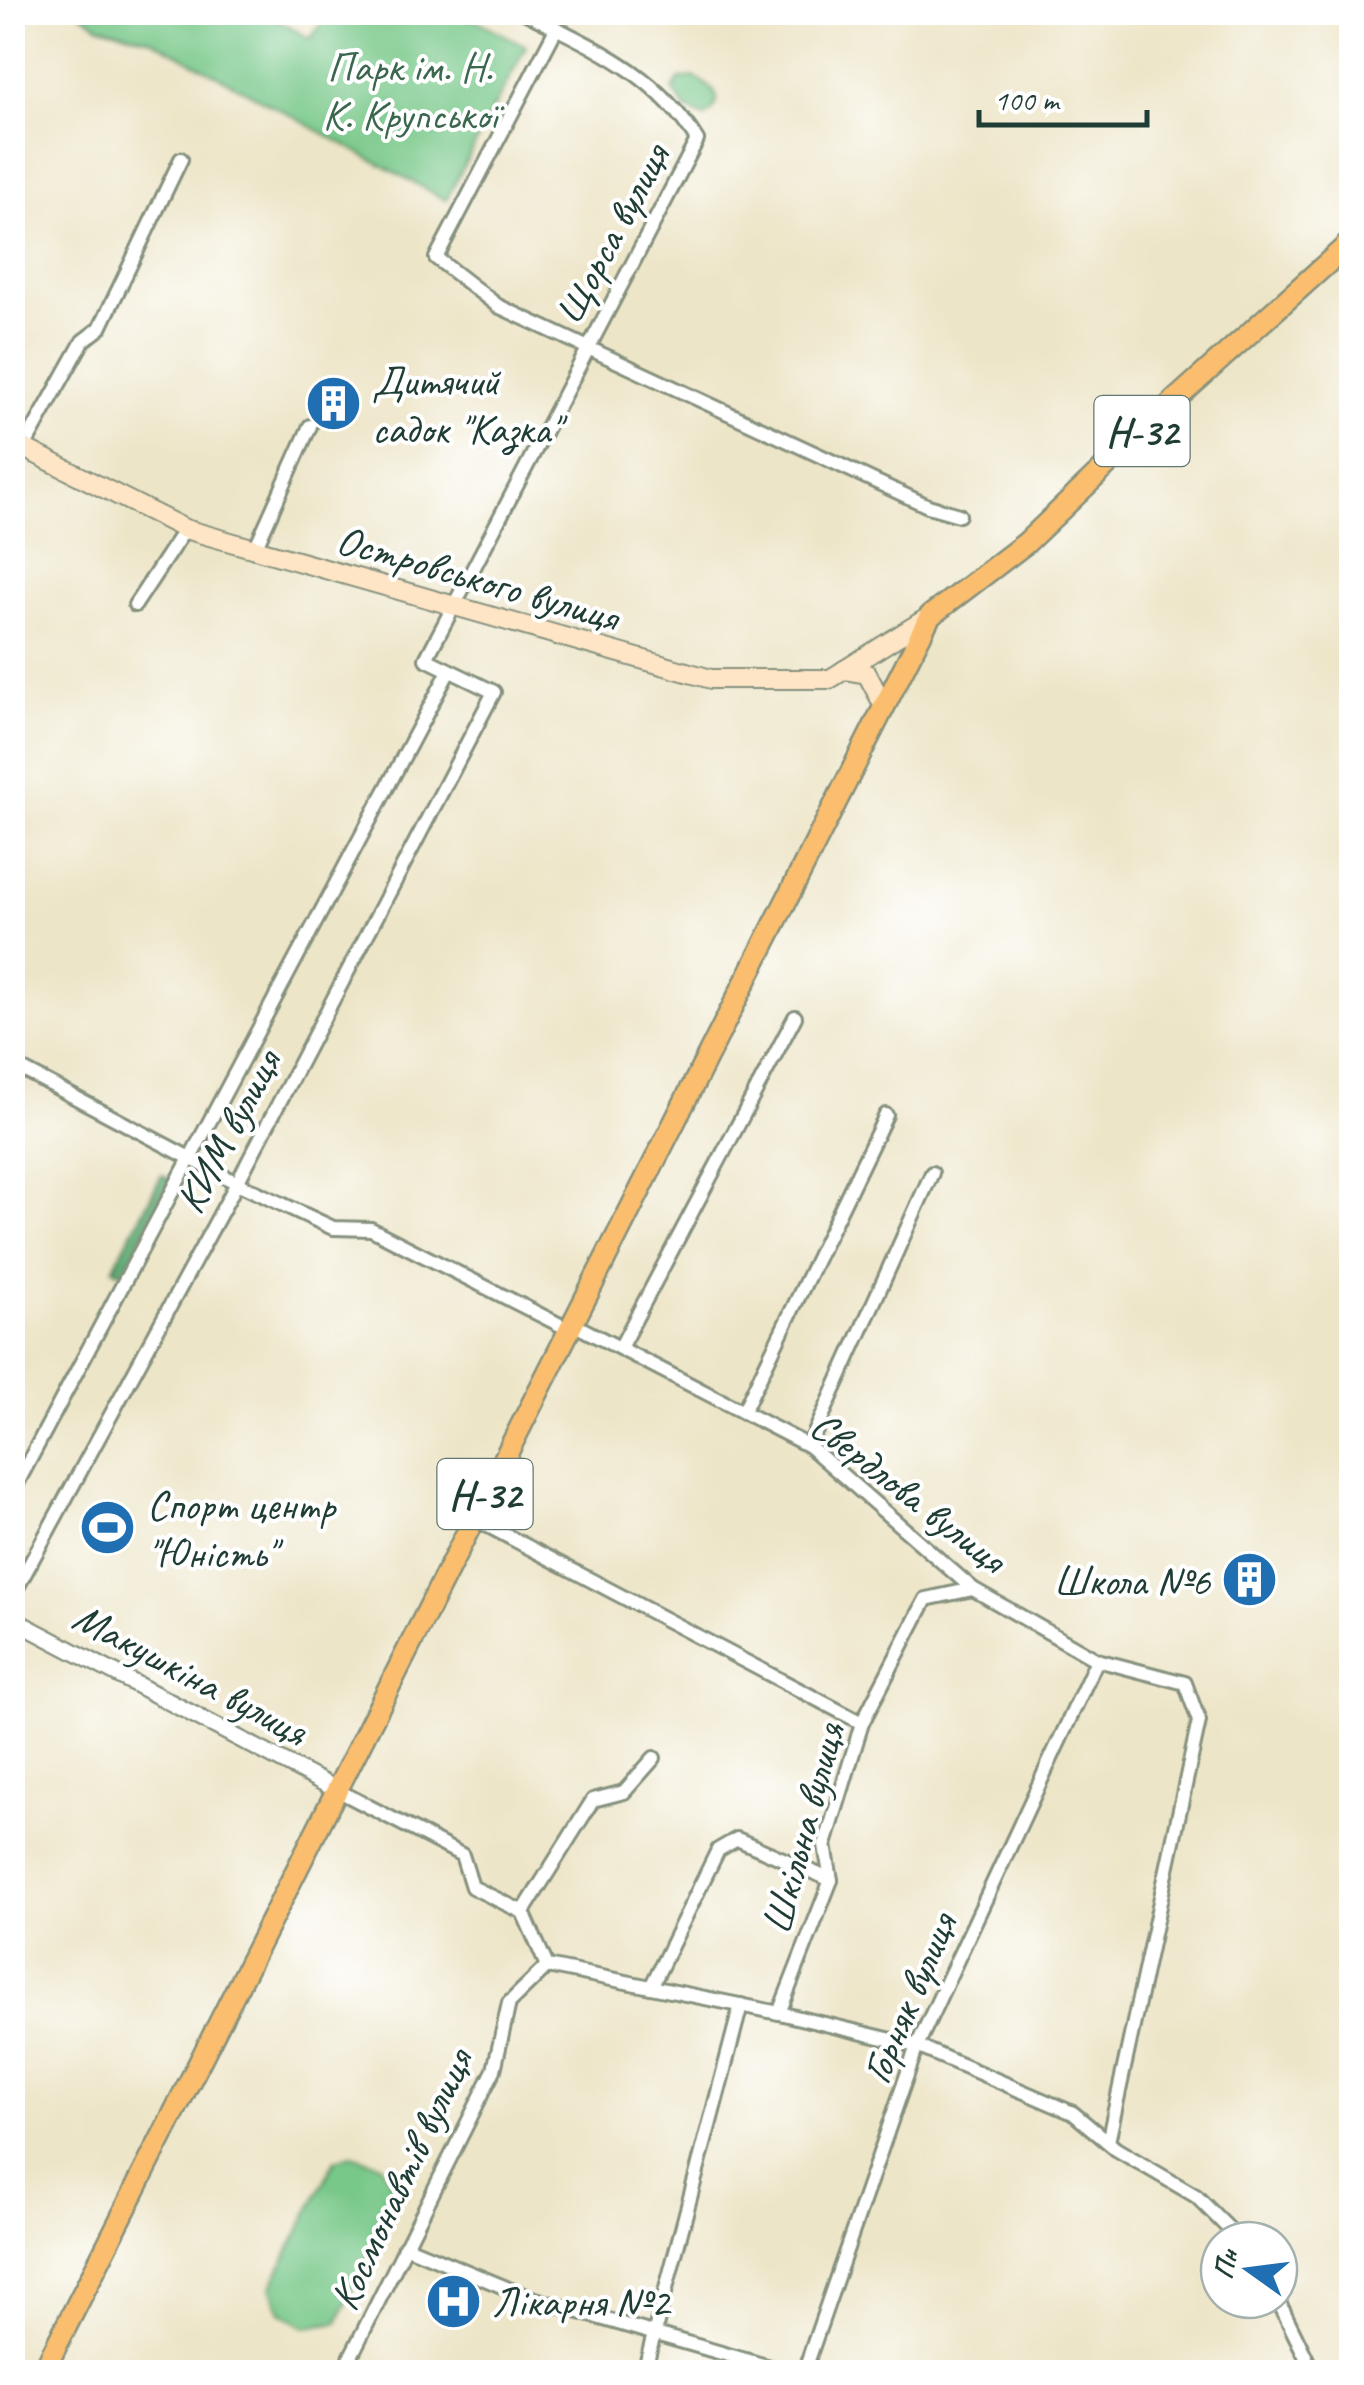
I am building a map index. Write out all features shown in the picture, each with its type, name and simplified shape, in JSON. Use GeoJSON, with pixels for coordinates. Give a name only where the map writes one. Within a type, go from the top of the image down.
{"type":"FeatureCollection","features":[{"type":"Feature","properties":{"kind":"main road","name":"Н-32"},"geometry":{"type":"LineString","coordinates":[[43,2372],[930,616],[1026,543],[1174,401],[1352,241]]}},
{"type":"Feature","properties":{"kind":"main road","name":"Островського вулиця"},"geometry":{"type":"LineString","coordinates":[[18,445],[185,529],[712,680],[830,678],[930,616]]}},
{"type":"Feature","properties":{"kind":"main road"},"geometry":{"type":"LineString","coordinates":[[844,670],[867,674],[884,706]]}},
{"type":"Feature","properties":{"kind":"street","name":"Щорса вулиця"},"geometry":{"type":"LineString","coordinates":[[449,670],[426,659],[697,140],[676,106],[626,64],[524,12]]}},
{"type":"Feature","properties":{"kind":"street"},"geometry":{"type":"LineString","coordinates":[[556,29],[436,258],[498,306],[928,506],[959,515]]}},
{"type":"Feature","properties":{"kind":"street"},"geometry":{"type":"LineString","coordinates":[[18,445],[82,341],[100,328],[182,158]]}},
{"type":"Feature","properties":{"kind":"street"},"geometry":{"type":"LineString","coordinates":[[254,551],[310,426]]}},
{"type":"Feature","properties":{"kind":"street"},"geometry":{"type":"LineString","coordinates":[[136,605],[185,529]]}},
{"type":"Feature","properties":{"kind":"street","name":"КИМ вулиця"},"geometry":{"type":"LineString","coordinates":[[12,1493],[192,1161],[449,670],[494,692],[237,1184],[12,1597]]}},
{"type":"Feature","properties":{"kind":"street"},"geometry":{"type":"LineString","coordinates":[[620,1348],[795,1017]]}},
{"type":"Feature","properties":{"kind":"street","name":"Свердлова вулиця"},"geometry":{"type":"LineString","coordinates":[[12,1064],[237,1184],[332,1228],[371,1229],[620,1348],[810,1446],[973,1589],[1098,1660],[1185,1683],[1199,1721],[1108,2142]]}},
{"type":"Feature","properties":{"kind":"street"},"geometry":{"type":"LineString","coordinates":[[743,1412],[886,1114]]}},
{"type":"Feature","properties":{"kind":"street"},"geometry":{"type":"LineString","coordinates":[[810,1446],[932,1173]]}},
{"type":"Feature","properties":{"kind":"street"},"geometry":{"type":"LineString","coordinates":[[472,1518],[862,1723]]}},
{"type":"Feature","properties":{"kind":"street","name":"Шкільна вулиця"},"geometry":{"type":"LineString","coordinates":[[779,2013],[831,1880],[824,1845],[862,1723],[926,1599],[973,1589]]}},
{"type":"Feature","properties":{"kind":"street","name":"Макушкіна вулиця"},"geometry":{"type":"LineString","coordinates":[[12,1619],[337,1790]]}},
{"type":"Feature","properties":{"kind":"street","name":"Горняк вулиця"},"geometry":{"type":"LineString","coordinates":[[804,2372],[917,2046],[1098,1660]]}},
{"type":"Feature","properties":{"kind":"street"},"geometry":{"type":"LineString","coordinates":[[523,1912],[593,1800],[624,1792],[654,1758]]}},
{"type":"Feature","properties":{"kind":"street"},"geometry":{"type":"LineString","coordinates":[[337,1790],[462,1855],[472,1886],[523,1912],[547,1966],[779,2013],[917,2046],[1073,2114],[1108,2142],[1196,2196],[1220,2220]]}},
{"type":"Feature","properties":{"kind":"street"},"geometry":{"type":"LineString","coordinates":[[651,1987],[718,1850],[737,1839],[831,1880]]}},
{"type":"Feature","properties":{"kind":"street","name":"Космонавтів вулиця"},"geometry":{"type":"LineString","coordinates":[[343,2372],[494,2070],[509,2002],[547,1966]]}},
{"type":"Feature","properties":{"kind":"street"},"geometry":{"type":"LineString","coordinates":[[644,2372],[740,2005]]}},
{"type":"Feature","properties":{"kind":"street"},"geometry":{"type":"LineString","coordinates":[[405,2246],[528,2297],[788,2372]]}},
{"type":"Feature","properties":{"kind":"street"},"geometry":{"type":"LineString","coordinates":[[1287,2320],[1312,2372]]}},
{"type":"Feature","properties":{"kind":"green space","name":"Парк ім. Н. К. Крупської"},"geometry":{"type":"Polygon","coordinates":[[[80,13],[267,13],[310,39],[330,13],[463,13],[526,46],[446,200],[150,39],[100,26],[80,13]]]}},
{"type":"Feature","properties":{"kind":"green space"},"geometry":{"type":"Polygon","coordinates":[[[694,77],[716,94],[716,105],[705,117],[686,109],[673,90],[679,79],[694,77]]]}},
{"type":"Feature","properties":{"kind":"green space"},"geometry":{"type":"Polygon","coordinates":[[[162,1175],[172,1180],[123,1274],[113,1269],[162,1175]]]}},
{"type":"Feature","properties":{"kind":"green space"},"geometry":{"type":"Polygon","coordinates":[[[352,2155],[381,2164],[396,2191],[338,2322],[305,2327],[281,2312],[271,2287],[335,2160],[352,2155]]]}},
{"type":"Feature","properties":{"kind":"place","name":"Дитячий садок \"Казка\""},"geometry":{"type":"Point","coordinates":[333,404]}},
{"type":"Feature","properties":{"kind":"place","name":"Спорт центр \"Юність\""},"geometry":{"type":"Point","coordinates":[108,1528]}},
{"type":"Feature","properties":{"kind":"place","name":"Школа №6"},"geometry":{"type":"Point","coordinates":[1249,1580]}},
{"type":"Feature","properties":{"kind":"place","name":"Лікарня №2"},"geometry":{"type":"Point","coordinates":[453,2301]}}]}
